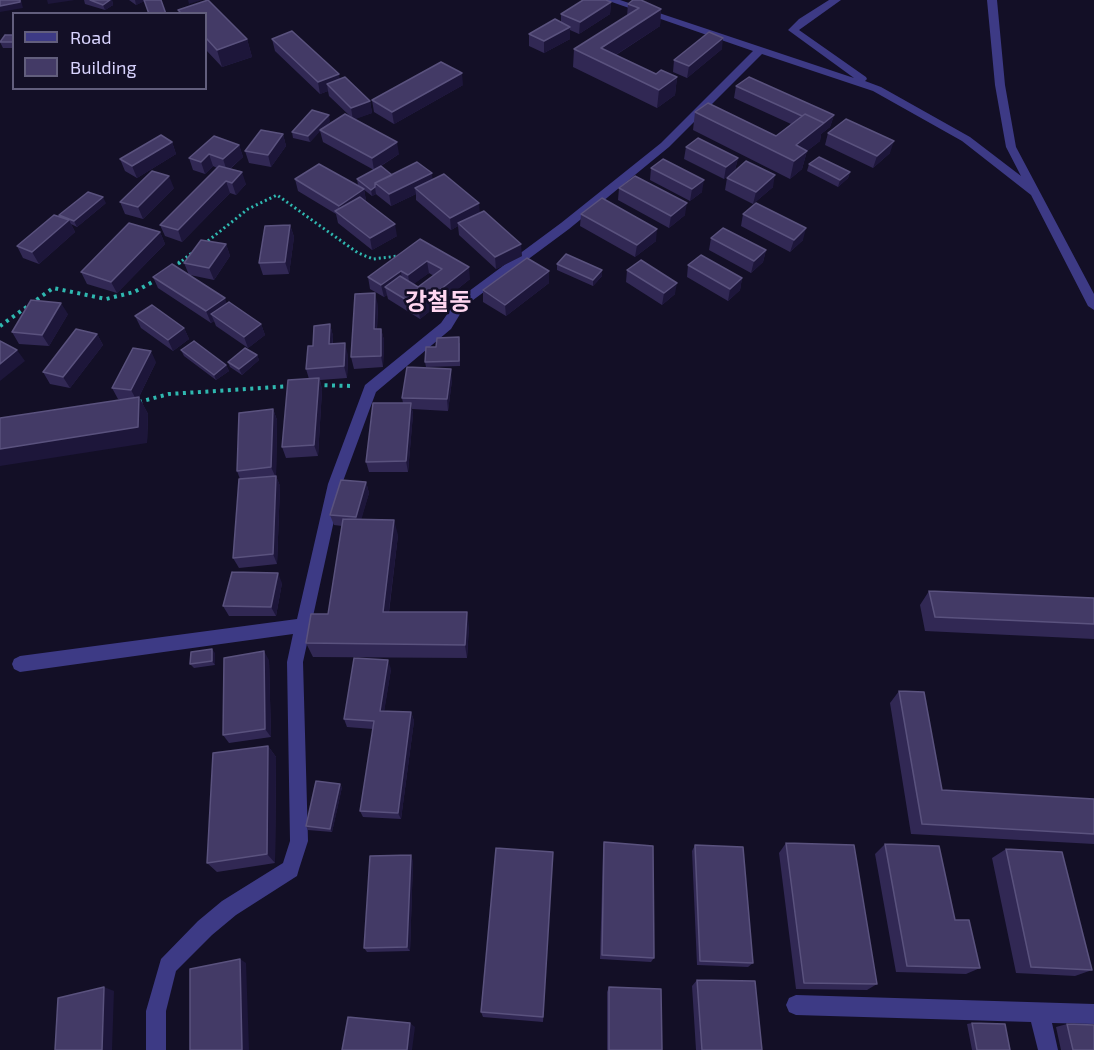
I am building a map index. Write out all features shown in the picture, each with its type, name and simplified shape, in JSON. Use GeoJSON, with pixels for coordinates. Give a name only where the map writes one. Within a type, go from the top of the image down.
{"type":"FeatureCollection","features":[{"type":"Feature","properties":{"kind":"street"},"geometry":{"type":"LineString","coordinates":[[611,0],[877,89]]}},
{"type":"Feature","properties":{"kind":"street"},"geometry":{"type":"LineString","coordinates":[[836,0],[802,21],[793,30],[877,89],[966,139],[1036,194]]}},
{"type":"Feature","properties":{"kind":"street"},"geometry":{"type":"LineString","coordinates":[[992,0],[1000,85],[1011,147],[1094,306]]}},
{"type":"Feature","properties":{"kind":"street"},"geometry":{"type":"LineString","coordinates":[[156,1050],[156,1011],[168,966],[229,908],[290,869],[299,841],[295,662],[335,484],[370,389],[446,326],[461,303],[565,226],[665,145],[759,51]]}},
{"type":"Feature","properties":{"kind":"street"},"geometry":{"type":"LineString","coordinates":[[20,664],[304,625]]}},
{"type":"Feature","properties":{"kind":"street"},"geometry":{"type":"LineString","coordinates":[[796,1005],[1094,1014]]}},
{"type":"Feature","properties":{"kind":"street"},"geometry":{"type":"LineString","coordinates":[[1039,1012],[1048,1050]]}},
{"type":"Feature","properties":{"kind":"path"},"geometry":{"type":"LineString","coordinates":[[0,326],[53,288],[105,299],[145,288],[249,210],[267,198],[277,195],[358,253],[373,259],[386,259],[401,255]]}},
{"type":"Feature","properties":{"kind":"path"},"geometry":{"type":"LineString","coordinates":[[305,386],[341,384],[370,389]]}},
{"type":"Feature","properties":{"kind":"path"},"geometry":{"type":"LineString","coordinates":[[130,404],[169,394],[293,386]]}},
{"type":"Feature","properties":{"kind":"building"},"geometry":{"type":"Polygon","coordinates":[[[0,0],[20,0],[20,2],[0,6],[0,0]]]}},
{"type":"Feature","properties":{"kind":"building"},"geometry":{"type":"Polygon","coordinates":[[[90,0],[110,0],[103,5],[90,0]]]}},
{"type":"Feature","properties":{"kind":"building"},"geometry":{"type":"Polygon","coordinates":[[[144,0],[161,0],[165,12],[148,12],[144,0]]]}},
{"type":"Feature","properties":{"kind":"building"},"geometry":{"type":"Polygon","coordinates":[[[208,0],[247,39],[217,50],[207,39],[207,12],[180,12],[178,10],[208,0]]]}},
{"type":"Feature","properties":{"kind":"building"},"geometry":{"type":"Polygon","coordinates":[[[583,0],[611,2],[580,22],[561,14],[583,0]]]}},
{"type":"Feature","properties":{"kind":"building"},"geometry":{"type":"Polygon","coordinates":[[[633,0],[641,0],[661,9],[601,48],[656,74],[661,70],[677,77],[659,90],[574,49],[639,8],[628,4],[633,0]]]}},
{"type":"Feature","properties":{"kind":"building"},"geometry":{"type":"Polygon","coordinates":[[[555,19],[570,27],[544,41],[529,34],[555,19]]]}},
{"type":"Feature","properties":{"kind":"building"},"geometry":{"type":"Polygon","coordinates":[[[292,31],[339,74],[318,82],[272,39],[292,31]]]}},
{"type":"Feature","properties":{"kind":"building"},"geometry":{"type":"Polygon","coordinates":[[[709,32],[723,38],[689,66],[674,60],[709,32]]]}},
{"type":"Feature","properties":{"kind":"building"},"geometry":{"type":"Polygon","coordinates":[[[5,35],[12,35],[12,42],[0,42],[5,35]]]}},
{"type":"Feature","properties":{"kind":"building"},"geometry":{"type":"Polygon","coordinates":[[[441,62],[462,73],[392,112],[372,100],[441,62]]]}},
{"type":"Feature","properties":{"kind":"building"},"geometry":{"type":"Polygon","coordinates":[[[345,77],[370,101],[351,108],[327,84],[345,77]]]}},
{"type":"Feature","properties":{"kind":"building"},"geometry":{"type":"Polygon","coordinates":[[[749,77],[834,115],[824,123],[805,114],[802,116],[736,86],[749,77]]]}},
{"type":"Feature","properties":{"kind":"building"},"geometry":{"type":"Polygon","coordinates":[[[708,103],[776,136],[805,114],[824,123],[796,145],[807,151],[794,161],[695,112],[708,103]]]}},
{"type":"Feature","properties":{"kind":"building"},"geometry":{"type":"Polygon","coordinates":[[[312,110],[329,115],[308,136],[292,132],[312,110]]]}},
{"type":"Feature","properties":{"kind":"building"},"geometry":{"type":"Polygon","coordinates":[[[345,114],[397,142],[372,158],[320,130],[345,114]]]}},
{"type":"Feature","properties":{"kind":"building"},"geometry":{"type":"Polygon","coordinates":[[[846,119],[894,141],[877,156],[828,133],[846,119]]]}},
{"type":"Feature","properties":{"kind":"building"},"geometry":{"type":"Polygon","coordinates":[[[261,130],[283,134],[268,155],[245,151],[261,130]]]}},
{"type":"Feature","properties":{"kind":"building"},"geometry":{"type":"Polygon","coordinates":[[[161,135],[172,142],[132,166],[120,159],[161,135]]]}},
{"type":"Feature","properties":{"kind":"building"},"geometry":{"type":"Polygon","coordinates":[[[214,136],[239,145],[223,159],[209,154],[201,162],[189,158],[214,136]]]}},
{"type":"Feature","properties":{"kind":"building"},"geometry":{"type":"Polygon","coordinates":[[[698,138],[738,158],[726,167],[686,147],[698,138]]]}},
{"type":"Feature","properties":{"kind":"building"},"geometry":{"type":"Polygon","coordinates":[[[819,157],[850,172],[840,180],[809,164],[819,157]]]}},
{"type":"Feature","properties":{"kind":"building"},"geometry":{"type":"Polygon","coordinates":[[[663,159],[704,180],[692,189],[651,168],[663,159]]]}},
{"type":"Feature","properties":{"kind":"building"},"geometry":{"type":"Polygon","coordinates":[[[746,161],[775,175],[756,192],[727,178],[746,161]]]}},
{"type":"Feature","properties":{"kind":"building"},"geometry":{"type":"Polygon","coordinates":[[[417,162],[432,173],[389,194],[375,183],[417,162]]]}},
{"type":"Feature","properties":{"kind":"building"},"geometry":{"type":"Polygon","coordinates":[[[319,164],[364,189],[339,206],[295,179],[319,164]]]}},
{"type":"Feature","properties":{"kind":"building"},"geometry":{"type":"Polygon","coordinates":[[[219,166],[242,172],[232,183],[226,181],[178,230],[160,225],[219,166]]]}},
{"type":"Feature","properties":{"kind":"building"},"geometry":{"type":"Polygon","coordinates":[[[381,166],[392,175],[375,183],[375,187],[371,190],[357,179],[381,166]]]}},
{"type":"Feature","properties":{"kind":"building"},"geometry":{"type":"Polygon","coordinates":[[[152,171],[169,176],[138,207],[120,202],[152,171]]]}},
{"type":"Feature","properties":{"kind":"building"},"geometry":{"type":"Polygon","coordinates":[[[444,174],[479,203],[450,218],[415,188],[444,174]]]}},
{"type":"Feature","properties":{"kind":"building"},"geometry":{"type":"Polygon","coordinates":[[[635,176],[687,203],[671,216],[619,188],[635,176]]]}},
{"type":"Feature","properties":{"kind":"building"},"geometry":{"type":"Polygon","coordinates":[[[88,192],[103,197],[74,221],[59,215],[88,192]]]}},
{"type":"Feature","properties":{"kind":"building"},"geometry":{"type":"Polygon","coordinates":[[[360,197],[395,224],[370,238],[335,211],[360,197]]]}},
{"type":"Feature","properties":{"kind":"building"},"geometry":{"type":"Polygon","coordinates":[[[602,198],[657,229],[637,245],[581,214],[602,198]]]}},
{"type":"Feature","properties":{"kind":"building"},"geometry":{"type":"Polygon","coordinates":[[[756,203],[806,228],[794,240],[743,214],[756,203]]]}},
{"type":"Feature","properties":{"kind":"building"},"geometry":{"type":"Polygon","coordinates":[[[484,211],[521,244],[495,257],[458,223],[484,211]]]}},
{"type":"Feature","properties":{"kind":"building"},"geometry":{"type":"Polygon","coordinates":[[[54,215],[69,220],[32,252],[17,246],[54,215]]]}},
{"type":"Feature","properties":{"kind":"building"},"geometry":{"type":"Polygon","coordinates":[[[129,223],[160,232],[111,282],[81,272],[129,223]]]}},
{"type":"Feature","properties":{"kind":"building"},"geometry":{"type":"Polygon","coordinates":[[[290,225],[285,262],[259,263],[265,226],[290,225]]]}},
{"type":"Feature","properties":{"kind":"building"},"geometry":{"type":"Polygon","coordinates":[[[723,228],[766,250],[754,261],[711,238],[723,228]]]}},
{"type":"Feature","properties":{"kind":"building"},"geometry":{"type":"Polygon","coordinates":[[[420,239],[469,267],[418,307],[385,287],[400,276],[418,287],[442,269],[427,261],[408,275],[401,271],[381,285],[368,277],[420,239]]]}},
{"type":"Feature","properties":{"kind":"building"},"geometry":{"type":"Polygon","coordinates":[[[201,240],[226,244],[209,268],[184,263],[201,240]]]}},
{"type":"Feature","properties":{"kind":"building"},"geometry":{"type":"Polygon","coordinates":[[[566,254],[602,270],[593,280],[557,264],[566,254]]]}},
{"type":"Feature","properties":{"kind":"building"},"geometry":{"type":"Polygon","coordinates":[[[701,255],[742,278],[730,289],[688,265],[701,255]]]}},
{"type":"Feature","properties":{"kind":"building"},"geometry":{"type":"Polygon","coordinates":[[[527,258],[549,271],[505,305],[483,290],[527,258]]]}},
{"type":"Feature","properties":{"kind":"building"},"geometry":{"type":"Polygon","coordinates":[[[641,260],[677,283],[664,293],[627,270],[641,260]]]}},
{"type":"Feature","properties":{"kind":"building"},"geometry":{"type":"Polygon","coordinates":[[[172,264],[225,298],[206,311],[153,277],[172,264]]]}},
{"type":"Feature","properties":{"kind":"building"},"geometry":{"type":"Polygon","coordinates":[[[375,293],[374,329],[381,329],[381,356],[351,357],[355,294],[375,293]]]}},
{"type":"Feature","properties":{"kind":"building"},"geometry":{"type":"Polygon","coordinates":[[[31,300],[61,303],[42,335],[12,332],[31,300]]]}},
{"type":"Feature","properties":{"kind":"building"},"geometry":{"type":"Polygon","coordinates":[[[229,302],[261,324],[244,337],[211,314],[229,302]]]}},
{"type":"Feature","properties":{"kind":"building"},"geometry":{"type":"Polygon","coordinates":[[[152,305],[184,328],[168,340],[135,316],[152,305]]]}},
{"type":"Feature","properties":{"kind":"building"},"geometry":{"type":"Polygon","coordinates":[[[330,324],[329,344],[345,343],[344,366],[306,369],[308,346],[313,346],[314,326],[330,324]]]}},
{"type":"Feature","properties":{"kind":"building"},"geometry":{"type":"Polygon","coordinates":[[[76,329],[97,334],[63,377],[43,372],[76,329]]]}},
{"type":"Feature","properties":{"kind":"building"},"geometry":{"type":"Polygon","coordinates":[[[459,337],[459,361],[425,362],[426,347],[436,347],[437,338],[459,337]]]}},
{"type":"Feature","properties":{"kind":"building"},"geometry":{"type":"Polygon","coordinates":[[[0,341],[17,350],[0,364],[0,341]]]}},
{"type":"Feature","properties":{"kind":"building"},"geometry":{"type":"Polygon","coordinates":[[[194,341],[226,365],[214,375],[181,350],[194,341]]]}},
{"type":"Feature","properties":{"kind":"building"},"geometry":{"type":"Polygon","coordinates":[[[133,348],[151,351],[131,390],[112,388],[133,348]]]}},
{"type":"Feature","properties":{"kind":"building"},"geometry":{"type":"Polygon","coordinates":[[[245,348],[257,355],[239,369],[228,362],[245,348]]]}},
{"type":"Feature","properties":{"kind":"building"},"geometry":{"type":"Polygon","coordinates":[[[407,367],[451,369],[447,399],[402,398],[407,367]]]}},
{"type":"Feature","properties":{"kind":"building"},"geometry":{"type":"Polygon","coordinates":[[[319,378],[314,445],[282,447],[288,380],[319,378]]]}},
{"type":"Feature","properties":{"kind":"building"},"geometry":{"type":"Polygon","coordinates":[[[139,397],[138,427],[0,449],[0,418],[139,397]]]}},
{"type":"Feature","properties":{"kind":"building"},"geometry":{"type":"Polygon","coordinates":[[[373,403],[411,403],[406,461],[366,462],[373,403]]]}},
{"type":"Feature","properties":{"kind":"building"},"geometry":{"type":"Polygon","coordinates":[[[273,409],[271,467],[237,471],[239,413],[273,409]]]}},
{"type":"Feature","properties":{"kind":"building"},"geometry":{"type":"Polygon","coordinates":[[[276,476],[273,554],[233,558],[239,479],[276,476]]]}},
{"type":"Feature","properties":{"kind":"building"},"geometry":{"type":"Polygon","coordinates":[[[341,480],[366,482],[356,517],[330,515],[341,480]]]}},
{"type":"Feature","properties":{"kind":"building"},"geometry":{"type":"Polygon","coordinates":[[[343,519],[394,520],[383,612],[467,612],[465,645],[306,643],[311,614],[328,614],[343,519]]]}},
{"type":"Feature","properties":{"kind":"building"},"geometry":{"type":"Polygon","coordinates":[[[232,572],[278,573],[271,607],[223,606],[232,572]]]}},
{"type":"Feature","properties":{"kind":"building"},"geometry":{"type":"Polygon","coordinates":[[[929,591],[1094,598],[1094,624],[935,617],[929,591]]]}},
{"type":"Feature","properties":{"kind":"building"},"geometry":{"type":"Polygon","coordinates":[[[212,649],[212,661],[190,664],[191,652],[212,649]]]}},
{"type":"Feature","properties":{"kind":"building"},"geometry":{"type":"Polygon","coordinates":[[[264,651],[265,729],[223,735],[224,658],[264,651]]]}},
{"type":"Feature","properties":{"kind":"building"},"geometry":{"type":"Polygon","coordinates":[[[354,658],[388,660],[380,711],[411,712],[398,813],[360,811],[374,721],[344,719],[354,658]]]}},
{"type":"Feature","properties":{"kind":"building"},"geometry":{"type":"Polygon","coordinates":[[[899,691],[924,692],[942,790],[1094,799],[1094,834],[922,824],[899,691]]]}},
{"type":"Feature","properties":{"kind":"building"},"geometry":{"type":"Polygon","coordinates":[[[268,746],[267,854],[207,863],[213,753],[268,746]]]}},
{"type":"Feature","properties":{"kind":"building"},"geometry":{"type":"Polygon","coordinates":[[[316,781],[340,784],[330,829],[306,826],[316,781]]]}},
{"type":"Feature","properties":{"kind":"building"},"geometry":{"type":"Polygon","coordinates":[[[604,842],[653,846],[654,958],[602,955],[604,842]]]}},
{"type":"Feature","properties":{"kind":"building"},"geometry":{"type":"Polygon","coordinates":[[[786,843],[854,845],[877,984],[804,983],[786,843]]]}},
{"type":"Feature","properties":{"kind":"building"},"geometry":{"type":"Polygon","coordinates":[[[885,844],[939,846],[955,920],[969,920],[980,968],[907,966],[885,844]]]}},
{"type":"Feature","properties":{"kind":"building"},"geometry":{"type":"Polygon","coordinates":[[[695,845],[743,847],[753,963],[700,961],[695,845]]]}},
{"type":"Feature","properties":{"kind":"building"},"geometry":{"type":"Polygon","coordinates":[[[496,848],[553,852],[543,1017],[481,1012],[496,848]]]}},
{"type":"Feature","properties":{"kind":"building"},"geometry":{"type":"Polygon","coordinates":[[[1006,849],[1062,852],[1092,970],[1031,967],[1006,849]]]}},
{"type":"Feature","properties":{"kind":"building"},"geometry":{"type":"Polygon","coordinates":[[[411,855],[407,947],[364,948],[370,856],[411,855]]]}},
{"type":"Feature","properties":{"kind":"building"},"geometry":{"type":"Polygon","coordinates":[[[240,959],[242,1050],[190,1050],[190,969],[240,959]]]}},
{"type":"Feature","properties":{"kind":"building"},"geometry":{"type":"Polygon","coordinates":[[[697,980],[755,981],[762,1050],[702,1050],[697,980]]]}},
{"type":"Feature","properties":{"kind":"building"},"geometry":{"type":"Polygon","coordinates":[[[104,987],[102,1050],[55,1050],[58,998],[104,987]]]}},
{"type":"Feature","properties":{"kind":"building"},"geometry":{"type":"Polygon","coordinates":[[[609,987],[661,989],[662,1050],[609,1050],[609,987]]]}},
{"type":"Feature","properties":{"kind":"building"},"geometry":{"type":"Polygon","coordinates":[[[348,1017],[410,1023],[407,1050],[342,1050],[348,1017]]]}},
{"type":"Feature","properties":{"kind":"building"},"geometry":{"type":"Polygon","coordinates":[[[972,1023],[1005,1024],[1010,1050],[977,1050],[972,1023]]]}},
{"type":"Feature","properties":{"kind":"building"},"geometry":{"type":"Polygon","coordinates":[[[1067,1024],[1094,1025],[1094,1050],[1073,1050],[1067,1024]]]}},
{"type":"Feature","properties":{"kind":"district","name":"강철동"},"geometry":{"type":"Point","coordinates":[438,302]}}]}
